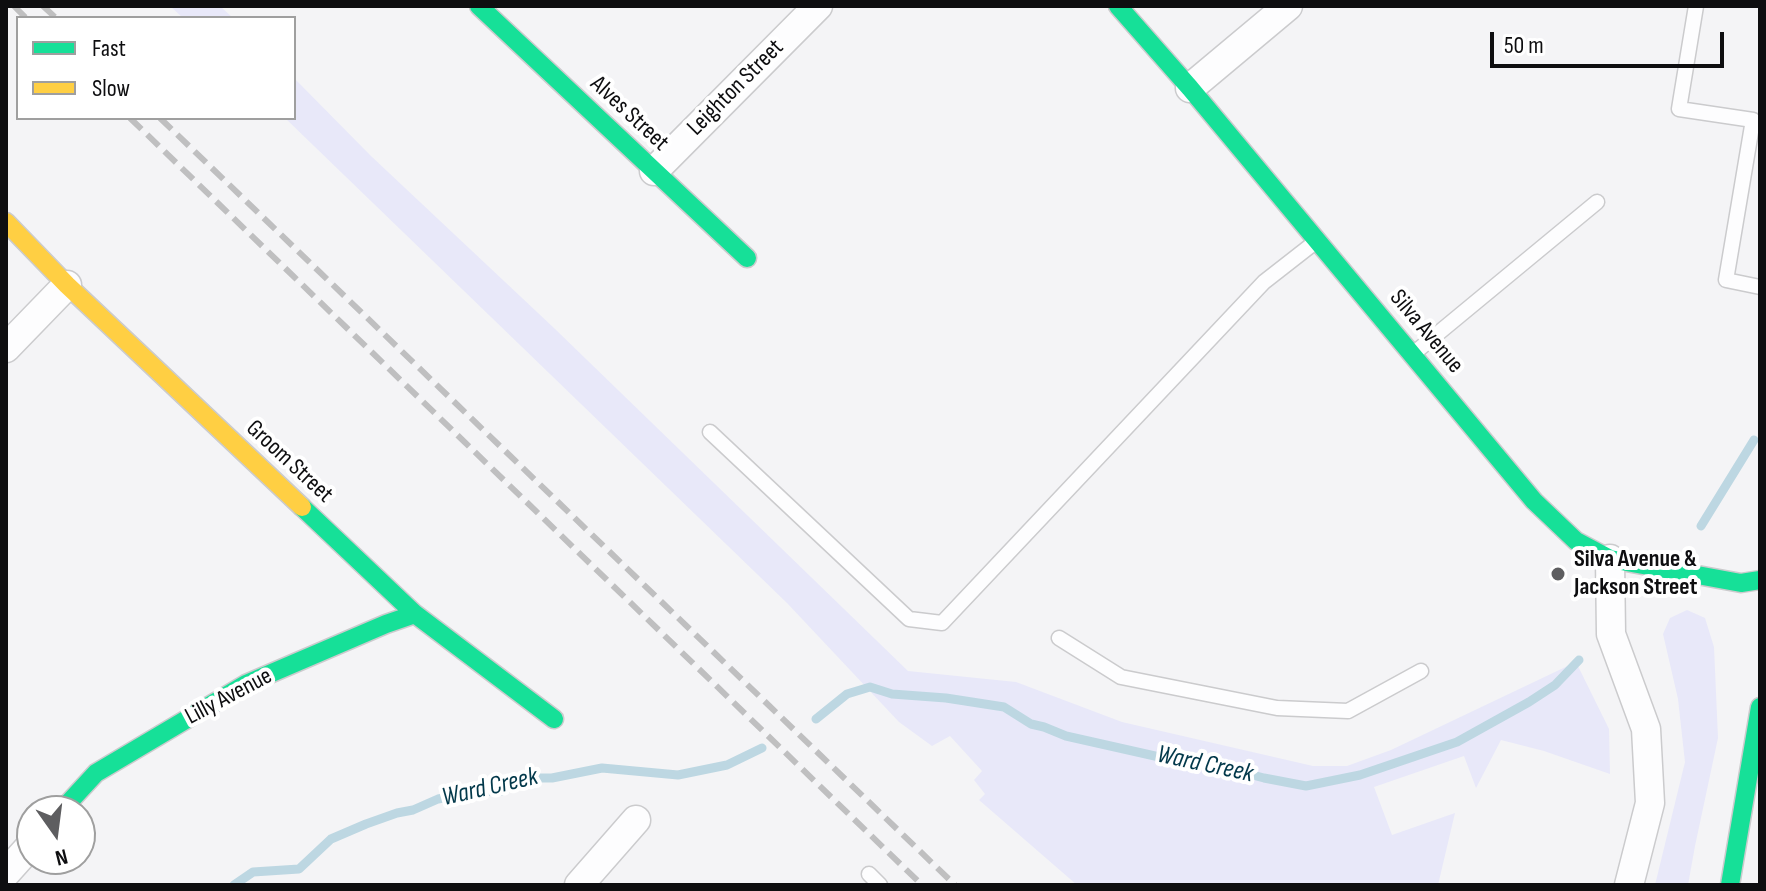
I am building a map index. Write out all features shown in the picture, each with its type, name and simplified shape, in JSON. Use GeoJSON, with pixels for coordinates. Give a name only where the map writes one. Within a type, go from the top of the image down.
{"type":"FeatureCollection","features":[{"type":"Feature","properties":{"kind":"street","name":"Alves Street"},"geometry":{"type":"LineString","coordinates":[[479,6],[747,258]]}},
{"type":"Feature","properties":{"kind":"street","name":"Leighton Street"},"geometry":{"type":"LineString","coordinates":[[654,171],[818,6]]}},
{"type":"Feature","properties":{"kind":"street","name":"Silva Avenue"},"geometry":{"type":"LineString","coordinates":[[1118,6],[1534,501],[1576,541],[1610,559],[1741,583],[1760,580]]}},
{"type":"Feature","properties":{"kind":"street"},"geometry":{"type":"LineString","coordinates":[[1190,88],[1288,6]]}},
{"type":"Feature","properties":{"kind":"street","name":"Groom Street"},"geometry":{"type":"LineString","coordinates":[[6,222],[67,285],[415,614],[554,719]]}},
{"type":"Feature","properties":{"kind":"street"},"geometry":{"type":"LineString","coordinates":[[6,348],[67,285]]}},
{"type":"Feature","properties":{"kind":"street"},"geometry":{"type":"LineString","coordinates":[[1610,559],[1611,634],[1646,729],[1650,803],[1629,885]]}},
{"type":"Feature","properties":{"kind":"street","name":"Lilly Avenue"},"geometry":{"type":"LineString","coordinates":[[76,795],[96,773],[246,684],[415,614]]}},
{"type":"Feature","properties":{"kind":"street"},"geometry":{"type":"LineString","coordinates":[[1730,885],[1760,707]]}},
{"type":"Feature","properties":{"kind":"street"},"geometry":{"type":"LineString","coordinates":[[579,885],[636,820]]}},
{"type":"Feature","properties":{"kind":"lane"},"geometry":{"type":"LineString","coordinates":[[1696,6],[1679,109],[1753,120],[1726,280],[1760,287]]}},
{"type":"Feature","properties":{"kind":"lane"},"geometry":{"type":"LineString","coordinates":[[1413,354],[1597,202]]}},
{"type":"Feature","properties":{"kind":"lane"},"geometry":{"type":"LineString","coordinates":[[710,432],[909,619],[942,623],[1264,282],[1318,241]]}},
{"type":"Feature","properties":{"kind":"lane"},"geometry":{"type":"LineString","coordinates":[[1059,638],[1121,677],[1277,708],[1348,711],[1421,671]]}},
{"type":"Feature","properties":{"kind":"lane"},"geometry":{"type":"LineString","coordinates":[[869,874],[880,885]]}},
{"type":"Feature","properties":{"kind":"shaded area"},"geometry":{"type":"Polygon","coordinates":[[[170,6],[220,6],[231,16],[181,16],[170,6]]]}},
{"type":"Feature","properties":{"kind":"shaded area"},"geometry":{"type":"Polygon","coordinates":[[[296,80],[371,156],[554,328],[908,671],[1016,682],[1122,722],[1313,766],[1347,766],[1391,750],[1576,662],[1609,729],[1610,774],[1501,740],[1476,788],[1464,756],[1374,787],[1392,835],[1455,813],[1438,885],[1077,885],[979,800],[985,794],[974,780],[982,771],[950,736],[932,746],[899,722],[787,603],[287,120],[296,120],[296,80]]]}},
{"type":"Feature","properties":{"kind":"shaded area"},"geometry":{"type":"Polygon","coordinates":[[[1687,610],[1705,618],[1714,647],[1718,738],[1688,885],[1655,885],[1685,762],[1678,699],[1663,634],[1670,618],[1687,610]]]}},
{"type":"Feature","properties":{"kind":"waterway","name":"Ward Creek"},"geometry":{"type":"LineString","coordinates":[[1701,526],[1754,440]]}},
{"type":"Feature","properties":{"kind":"waterway","name":"Ward Creek"},"geometry":{"type":"LineString","coordinates":[[816,719],[847,694],[870,687],[892,694],[1004,707],[1031,724],[1066,736],[1306,786],[1360,775],[1457,742],[1555,685],[1579,660]]}},
{"type":"Feature","properties":{"kind":"waterway","name":"Ward Creek"},"geometry":{"type":"LineString","coordinates":[[234,885],[253,872],[299,869],[331,839],[438,799],[502,791],[527,778],[552,778],[602,768],[678,775],[727,765],[762,748]]}},
{"type":"Feature","properties":{"kind":"railway"},"geometry":{"type":"LineString","coordinates":[[14,6],[24,16]]}},
{"type":"Feature","properties":{"kind":"railway"},"geometry":{"type":"LineString","coordinates":[[43,6],[54,16]]}},
{"type":"Feature","properties":{"kind":"railway"},"geometry":{"type":"LineString","coordinates":[[132,120],[922,885]]}},
{"type":"Feature","properties":{"kind":"railway"},"geometry":{"type":"LineString","coordinates":[[162,120],[955,885]]}},
{"type":"Feature","properties":{"kind":"traffic: fast"},"geometry":{"type":"LineString","coordinates":[[479,6],[747,258]]}},
{"type":"Feature","properties":{"kind":"traffic: fast"},"geometry":{"type":"LineString","coordinates":[[1118,6],[1534,501],[1576,541],[1610,559],[1741,583],[1760,580]]}},
{"type":"Feature","properties":{"kind":"traffic: fast"},"geometry":{"type":"LineString","coordinates":[[302,507],[415,614],[554,719]]}},
{"type":"Feature","properties":{"kind":"traffic: fast"},"geometry":{"type":"LineString","coordinates":[[76,795],[96,773],[246,684],[415,614]]}},
{"type":"Feature","properties":{"kind":"traffic: fast"},"geometry":{"type":"LineString","coordinates":[[1730,885],[1760,707]]}},
{"type":"Feature","properties":{"kind":"traffic: slow"},"geometry":{"type":"LineString","coordinates":[[6,222],[67,285],[302,507]]}},
{"type":"Feature","properties":{"kind":"place","name":"Silva Avenue & Jackson Street"},"geometry":{"type":"Point","coordinates":[1558,574]}}]}
